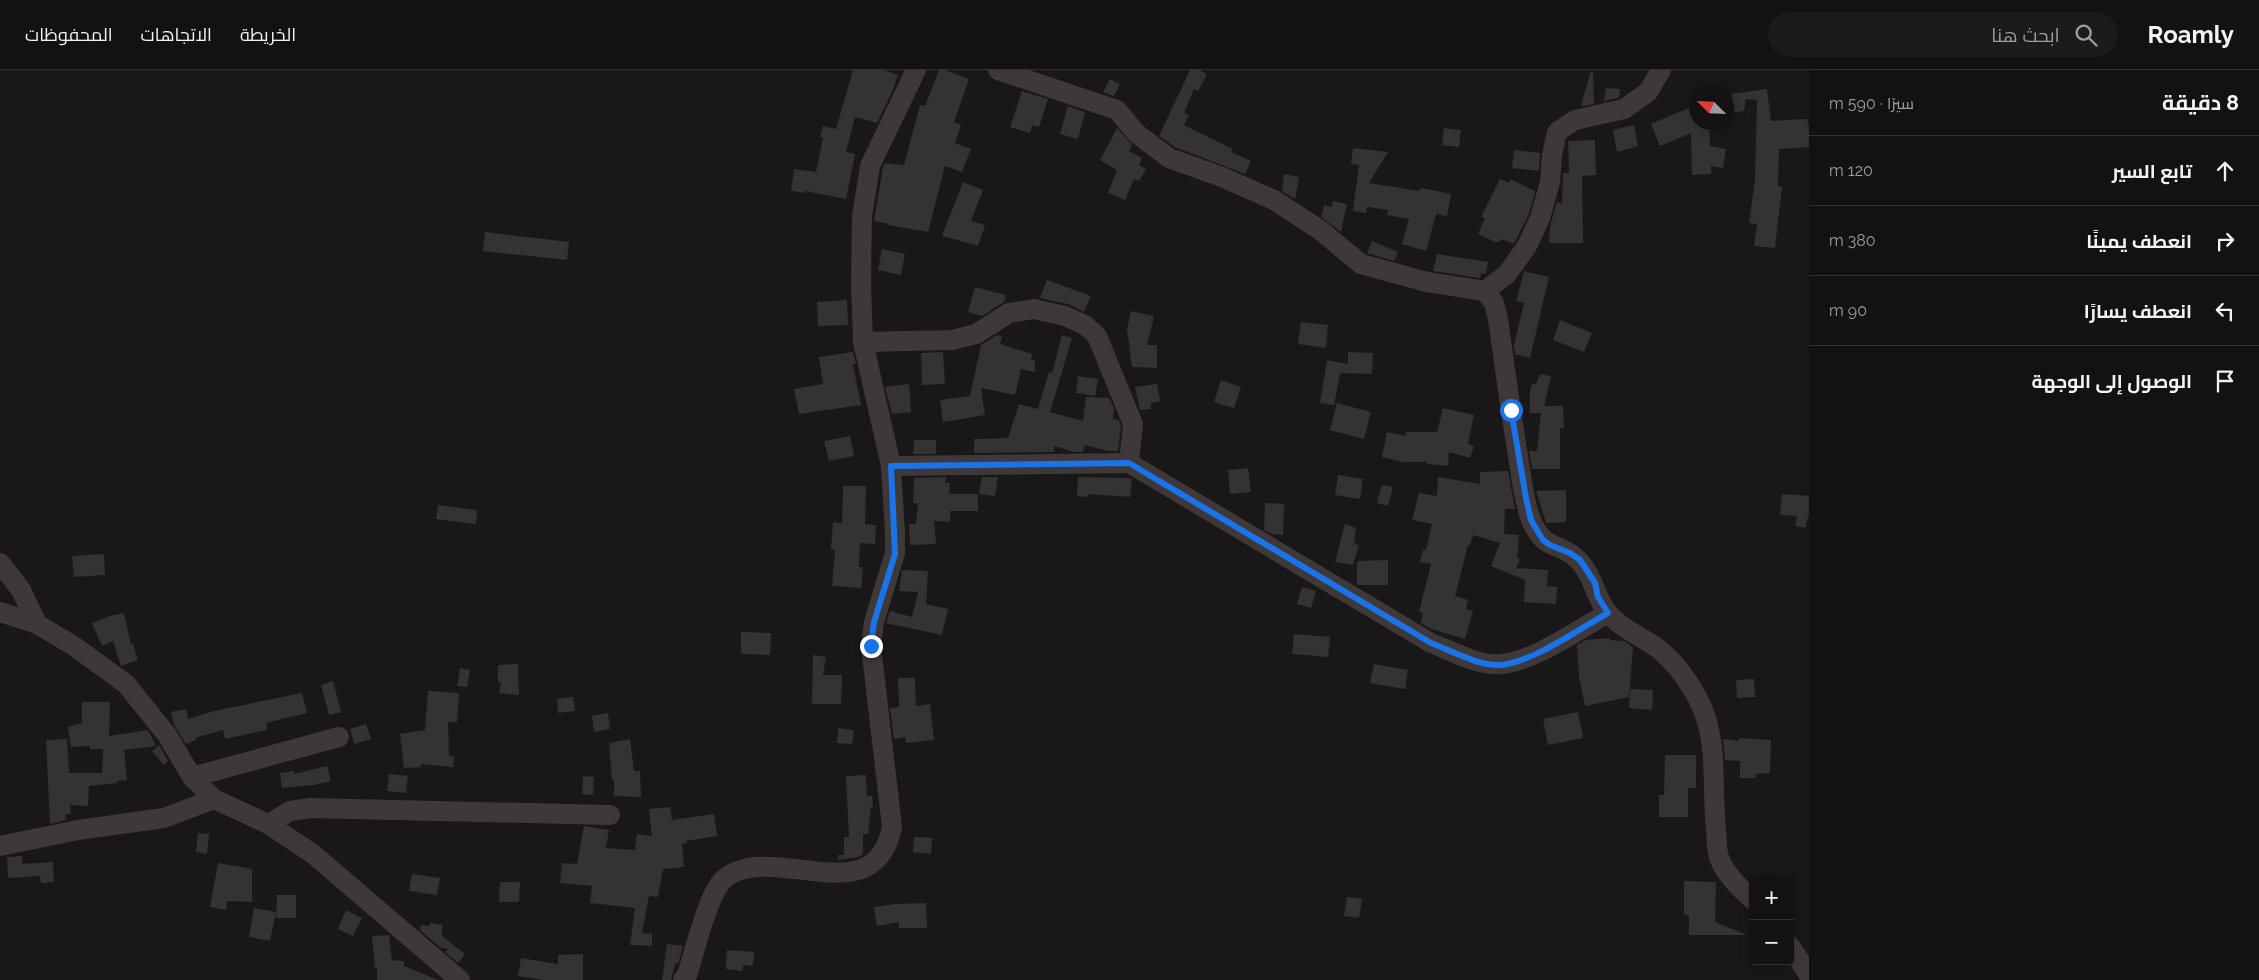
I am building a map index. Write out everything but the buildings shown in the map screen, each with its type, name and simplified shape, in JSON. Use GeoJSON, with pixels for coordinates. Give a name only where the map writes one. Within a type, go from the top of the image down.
{"type":"FeatureCollection","features":[{"type":"Feature","properties":{"kind":"street"},"geometry":{"type":"LineString","coordinates":[[683,980],[687,975],[713,896],[724,879],[743,870],[768,866],[849,873],[875,863],[889,843],[892,828],[871,646],[874,622],[895,554],[891,466],[863,342],[861,283],[862,216],[870,166],[916,70]]}},
{"type":"Feature","properties":{"kind":"street"},"geometry":{"type":"LineString","coordinates":[[998,70],[1118,110],[1136,133],[1169,158],[1222,177],[1274,200],[1320,230],[1361,264],[1428,282],[1485,292],[1494,303],[1498,319],[1519,460],[1531,520],[1543,540],[1580,560],[1595,583],[1598,597],[1608,613],[1658,649],[1678,670],[1697,697],[1707,724],[1714,758],[1714,813],[1719,858],[1730,877],[1749,896]]}},
{"type":"Feature","properties":{"kind":"street"},"geometry":{"type":"LineString","coordinates":[[1485,292],[1507,274],[1532,237],[1540,218],[1550,182],[1552,155],[1557,132],[1575,120],[1624,109],[1648,92],[1662,70]]}},
{"type":"Feature","properties":{"kind":"street"},"geometry":{"type":"LineString","coordinates":[[863,342],[952,340],[976,334],[1009,313],[1034,309],[1065,316],[1085,325],[1097,336],[1133,424],[1129,463]]}},
{"type":"Feature","properties":{"kind":"street"},"geometry":{"type":"LineString","coordinates":[[891,466],[1129,463],[1431,643],[1475,660],[1500,665],[1526,659],[1608,613]]}},
{"type":"Feature","properties":{"kind":"street"},"geometry":{"type":"LineString","coordinates":[[0,563],[21,590],[37,624]]}},
{"type":"Feature","properties":{"kind":"street"},"geometry":{"type":"LineString","coordinates":[[0,612],[37,624],[74,646],[126,684],[167,735],[192,777],[214,799],[268,824],[313,854],[460,980]]}},
{"type":"Feature","properties":{"kind":"street"},"geometry":{"type":"LineString","coordinates":[[192,777],[340,738]]}},
{"type":"Feature","properties":{"kind":"street"},"geometry":{"type":"LineString","coordinates":[[0,846],[78,830],[164,818],[214,799]]}},
{"type":"Feature","properties":{"kind":"street"},"geometry":{"type":"LineString","coordinates":[[268,824],[290,810],[310,808],[610,815]]}},
{"type":"Feature","properties":{"kind":"street"},"geometry":{"type":"LineString","coordinates":[[1794,952],[1809,975]]}},
{"type":"Feature","properties":{"kind":"route"},"geometry":{"type":"LineString","coordinates":[[871,646],[874,622],[895,554],[891,466],[1129,463],[1431,643],[1475,660],[1500,665],[1526,659],[1608,613],[1598,597],[1595,583],[1580,560],[1543,540],[1531,520],[1511,410]]}}]}
